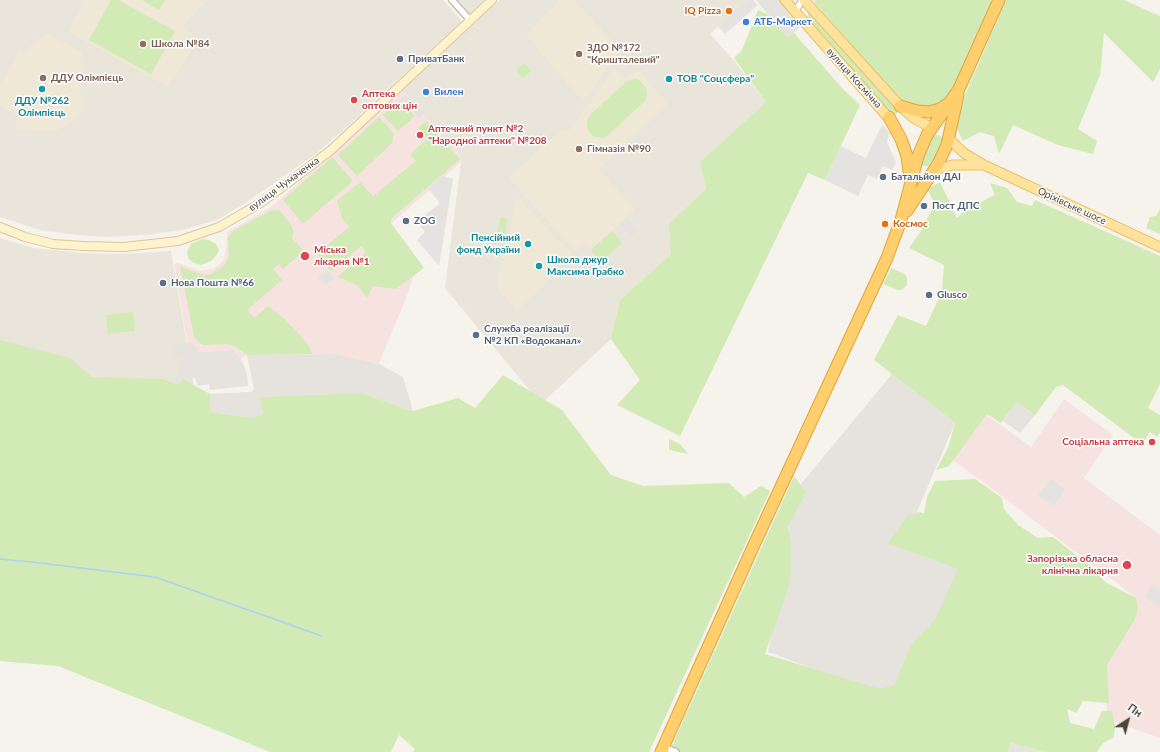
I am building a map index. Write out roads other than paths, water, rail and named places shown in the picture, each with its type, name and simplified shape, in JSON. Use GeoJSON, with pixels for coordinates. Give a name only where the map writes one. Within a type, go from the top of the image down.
{"type":"FeatureCollection","features":[{"type":"Feature","properties":{"kind":"highway"},"geometry":{"type":"LineString","coordinates":[[662,749],[753,547],[887,258],[901,220],[918,156],[932,128],[959,89],[999,0]]}},
{"type":"Feature","properties":{"kind":"highway"},"geometry":{"type":"LineString","coordinates":[[901,220],[935,170],[947,145],[959,89]]}},
{"type":"Feature","properties":{"kind":"highway"},"geometry":{"type":"LineString","coordinates":[[900,106],[917,111],[929,112],[940,109],[950,102]]}},
{"type":"Feature","properties":{"kind":"highway"},"geometry":{"type":"LineString","coordinates":[[889,117],[901,139],[911,184]]}},
{"type":"Feature","properties":{"kind":"highway"},"geometry":{"type":"LineString","coordinates":[[932,128],[941,131],[948,138]]}},
{"type":"Feature","properties":{"kind":"highway"},"geometry":{"type":"LineString","coordinates":[[916,162],[923,170],[935,170]]}},
{"type":"Feature","properties":{"kind":"main road","name":"вулиця Космічна"},"geometry":{"type":"LineString","coordinates":[[785,0],[889,117],[903,136],[916,162]]}},
{"type":"Feature","properties":{"kind":"main road","name":"вулиця Космічна"},"geometry":{"type":"LineString","coordinates":[[803,0],[900,106],[915,119],[932,128]]}},
{"type":"Feature","properties":{"kind":"main road","name":"Оріхівське шосе"},"geometry":{"type":"LineString","coordinates":[[948,138],[964,154],[984,165],[1160,247]]}},
{"type":"Feature","properties":{"kind":"main road","name":"Оріхівське шосе"},"geometry":{"type":"LineString","coordinates":[[935,170],[952,165],[984,165]]}},
{"type":"Feature","properties":{"kind":"street"},"geometry":{"type":"LineString","coordinates":[[452,0],[470,20]]}},
{"type":"Feature","properties":{"kind":"street","name":"вулиця Чумаченка"},"geometry":{"type":"LineString","coordinates":[[0,227],[25,237],[53,244],[124,247],[178,240],[219,227],[259,204],[331,150],[492,0]]}},
{"type":"Feature","properties":{"kind":"street"},"geometry":{"type":"LineString","coordinates":[[795,12],[803,0]]}},
{"type":"Feature","properties":{"kind":"street"},"geometry":{"type":"LineString","coordinates":[[662,749],[676,752]]}},
{"type":"Feature","properties":{"kind":"waterway"},"geometry":{"type":"LineString","coordinates":[[0,559],[155,577],[322,636]]}},
{"type":"Feature","properties":{"kind":"place","name":"IQ Pizza"},"geometry":{"type":"Point","coordinates":[729,11]}},
{"type":"Feature","properties":{"kind":"place","name":"АТБ-Маркет"},"geometry":{"type":"Point","coordinates":[746,22]}},
{"type":"Feature","properties":{"kind":"place","name":"Школа №84"},"geometry":{"type":"Point","coordinates":[143,44]}},
{"type":"Feature","properties":{"kind":"place","name":"ЗДО №172 \"Кришталевий\""},"geometry":{"type":"Point","coordinates":[579,54]}},
{"type":"Feature","properties":{"kind":"place","name":"ПриватБанк"},"geometry":{"type":"Point","coordinates":[400,59]}},
{"type":"Feature","properties":{"kind":"place","name":"ДДУ Олімпієць"},"geometry":{"type":"Point","coordinates":[43,78]}},
{"type":"Feature","properties":{"kind":"place","name":"ТОВ \"Соцсфера\""},"geometry":{"type":"Point","coordinates":[669,79]}},
{"type":"Feature","properties":{"kind":"place","name":"ДДУ №262 Олімпієць"},"geometry":{"type":"Point","coordinates":[42,89]}},
{"type":"Feature","properties":{"kind":"place","name":"Вилен"},"geometry":{"type":"Point","coordinates":[426,92]}},
{"type":"Feature","properties":{"kind":"place","name":"Аптека оптових цін"},"geometry":{"type":"Point","coordinates":[354,100]}},
{"type":"Feature","properties":{"kind":"place","name":"Аптечний пункт №2 \"Народної аптеки\" №208"},"geometry":{"type":"Point","coordinates":[420,135]}},
{"type":"Feature","properties":{"kind":"place","name":"Гімназія №90"},"geometry":{"type":"Point","coordinates":[579,149]}},
{"type":"Feature","properties":{"kind":"place","name":"Батальйон ДАI"},"geometry":{"type":"Point","coordinates":[883,177]}},
{"type":"Feature","properties":{"kind":"place","name":"Пост ДПС"},"geometry":{"type":"Point","coordinates":[924,206]}},
{"type":"Feature","properties":{"kind":"place","name":"ZOG"},"geometry":{"type":"Point","coordinates":[406,221]}},
{"type":"Feature","properties":{"kind":"place","name":"Космос"},"geometry":{"type":"Point","coordinates":[885,224]}},
{"type":"Feature","properties":{"kind":"place","name":"Пенсійний фонд України"},"geometry":{"type":"Point","coordinates":[528,244]}},
{"type":"Feature","properties":{"kind":"place","name":"Міська лікарня №1"},"geometry":{"type":"Point","coordinates":[305,256]}},
{"type":"Feature","properties":{"kind":"place","name":"Школа джур Максима Грабко"},"geometry":{"type":"Point","coordinates":[539,266]}},
{"type":"Feature","properties":{"kind":"place","name":"Нова Пошта №66"},"geometry":{"type":"Point","coordinates":[163,283]}},
{"type":"Feature","properties":{"kind":"place","name":"Glusco"},"geometry":{"type":"Point","coordinates":[929,295]}},
{"type":"Feature","properties":{"kind":"place","name":"Служба реалізації №2 КП «Водоканал»"},"geometry":{"type":"Point","coordinates":[476,335]}},
{"type":"Feature","properties":{"kind":"place","name":"Соціальна аптека"},"geometry":{"type":"Point","coordinates":[1152,442]}},
{"type":"Feature","properties":{"kind":"place","name":"Запорізька обласна клінічна лікарня"},"geometry":{"type":"Point","coordinates":[1127,565]}}]}
